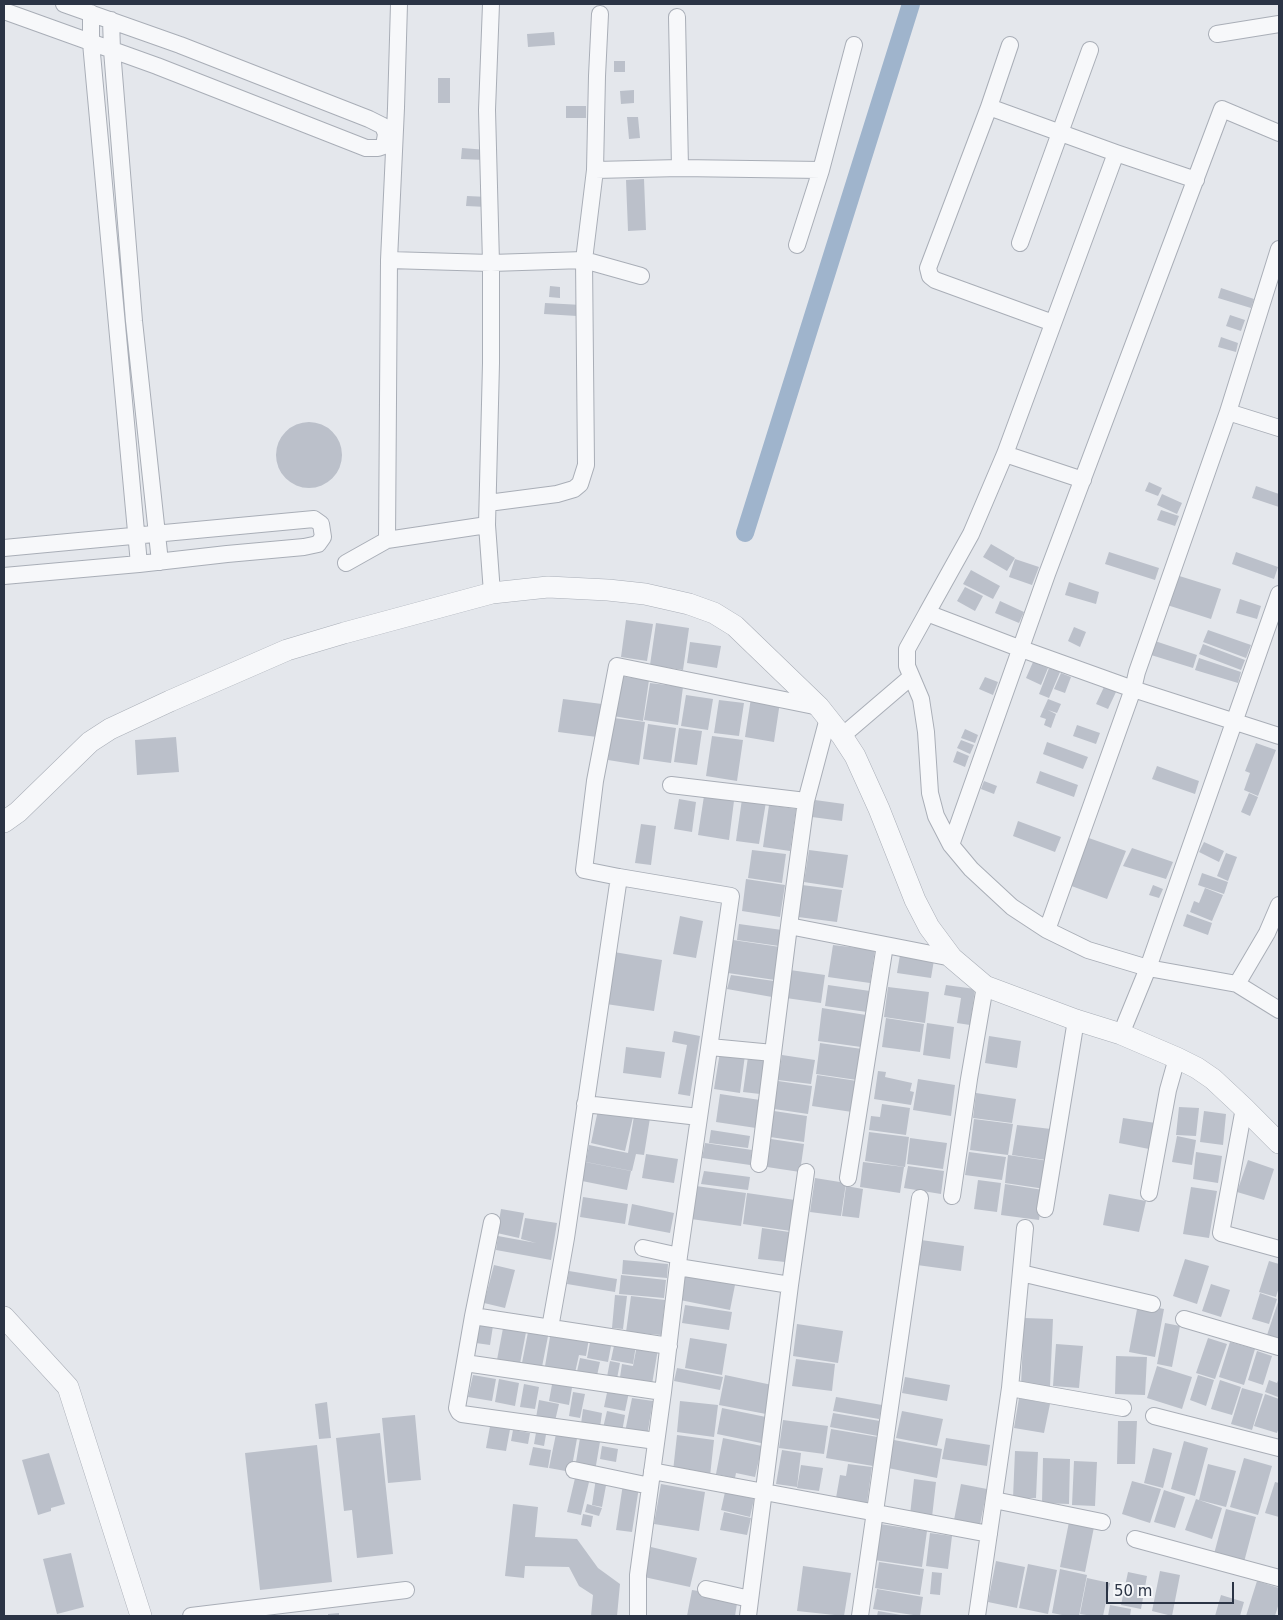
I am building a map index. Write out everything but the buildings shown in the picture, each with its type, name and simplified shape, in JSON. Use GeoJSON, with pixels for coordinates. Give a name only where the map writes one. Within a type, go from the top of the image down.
{"type":"FeatureCollection","features":[{"type":"Feature","properties":{"kind":"street"},"geometry":{"type":"LineString","coordinates":[[4,11],[157,66],[366,148],[384,146],[386,134],[383,126],[369,119],[180,45],[64,4]]}},
{"type":"Feature","properties":{"kind":"street"},"geometry":{"type":"LineString","coordinates":[[387,540],[389,260],[399,4]]}},
{"type":"Feature","properties":{"kind":"street"},"geometry":{"type":"LineString","coordinates":[[490,4],[487,110],[492,363],[487,529],[490,583]]}},
{"type":"Feature","properties":{"kind":"street"},"geometry":{"type":"LineString","coordinates":[[91,13],[91,43],[139,564]]}},
{"type":"Feature","properties":{"kind":"street"},"geometry":{"type":"LineString","coordinates":[[488,503],[566,492],[580,484],[584,475],[586,465],[584,260],[595,170],[600,14]]}},
{"type":"Feature","properties":{"kind":"street"},"geometry":{"type":"LineString","coordinates":[[677,17],[680,168]]}},
{"type":"Feature","properties":{"kind":"street"},"geometry":{"type":"LineString","coordinates":[[111,20],[134,321],[160,562]]}},
{"type":"Feature","properties":{"kind":"street"},"geometry":{"type":"LineString","coordinates":[[1217,34],[1279,24]]}},
{"type":"Feature","properties":{"kind":"street"},"geometry":{"type":"LineString","coordinates":[[797,244],[821,170],[854,44]]}},
{"type":"Feature","properties":{"kind":"street"},"geometry":{"type":"LineString","coordinates":[[1010,45],[989,107],[928,268],[930,276],[935,280],[1053,323]]}},
{"type":"Feature","properties":{"kind":"street"},"geometry":{"type":"LineString","coordinates":[[1020,243],[1090,50]]}},
{"type":"Feature","properties":{"kind":"street"},"geometry":{"type":"LineString","coordinates":[[989,107],[1196,180]]}},
{"type":"Feature","properties":{"kind":"street"},"geometry":{"type":"LineString","coordinates":[[951,845],[1083,480],[1222,109],[1279,133]]}},
{"type":"Feature","properties":{"kind":"street"},"geometry":{"type":"LineString","coordinates":[[1116,153],[1005,454],[971,534],[907,649],[906,681],[921,698],[928,771],[936,816],[951,845],[971,869],[1012,907],[1046,930],[1146,974],[1237,984],[1279,1010]]}},
{"type":"Feature","properties":{"kind":"street"},"geometry":{"type":"LineString","coordinates":[[595,170],[680,168],[821,170]]}},
{"type":"Feature","properties":{"kind":"street"},"geometry":{"type":"LineString","coordinates":[[1046,930],[1133,689],[1137,672],[1274,286],[1279,249]]}},
{"type":"Feature","properties":{"kind":"street"},"geometry":{"type":"LineString","coordinates":[[389,260],[491,263],[584,260],[641,276]]}},
{"type":"Feature","properties":{"kind":"street"},"geometry":{"type":"LineString","coordinates":[[1228,412],[1279,428]]}},
{"type":"Feature","properties":{"kind":"street"},"geometry":{"type":"LineString","coordinates":[[1005,454],[1083,480]]}},
{"type":"Feature","properties":{"kind":"street"},"geometry":{"type":"LineString","coordinates":[[4,548],[314,519],[321,524],[323,537],[318,544],[304,547],[4,576]]}},
{"type":"Feature","properties":{"kind":"street"},"geometry":{"type":"LineString","coordinates":[[346,563],[387,540],[487,529]]}},
{"type":"Feature","properties":{"kind":"street"},"geometry":{"type":"LineString","coordinates":[[4,822],[18,812],[90,742],[132,718],[287,650],[353,630],[490,583],[608,590],[645,594],[689,604],[714,612],[735,626],[823,712],[842,736],[855,756],[880,809],[915,900],[929,927],[952,958],[985,986],[1076,1020],[1120,1034],[1177,1058],[1213,1079],[1279,1143]]}},
{"type":"Feature","properties":{"kind":"street"},"geometry":{"type":"LineString","coordinates":[[1120,1034],[1146,974],[1279,594]]}},
{"type":"Feature","properties":{"kind":"street"},"geometry":{"type":"LineString","coordinates":[[928,612],[1021,649],[1133,689],[1279,736]]}},
{"type":"Feature","properties":{"kind":"street"},"geometry":{"type":"LineString","coordinates":[[638,1616],[638,1575],[679,1262],[731,896],[584,870],[595,781],[617,666],[823,712]]}},
{"type":"Feature","properties":{"kind":"street"},"geometry":{"type":"LineString","coordinates":[[842,736],[906,681]]}},
{"type":"Feature","properties":{"kind":"street"},"geometry":{"type":"LineString","coordinates":[[758,1164],[806,800],[823,712]]}},
{"type":"Feature","properties":{"kind":"street"},"geometry":{"type":"LineString","coordinates":[[671,785],[806,800]]}},
{"type":"Feature","properties":{"kind":"street"},"geometry":{"type":"LineString","coordinates":[[550,1328],[566,1238],[619,877]]}},
{"type":"Feature","properties":{"kind":"street"},"geometry":{"type":"LineString","coordinates":[[1237,984],[1267,932],[1279,905]]}},
{"type":"Feature","properties":{"kind":"street"},"geometry":{"type":"LineString","coordinates":[[789,926],[952,958]]}},
{"type":"Feature","properties":{"kind":"street"},"geometry":{"type":"LineString","coordinates":[[848,1178],[885,945]]}},
{"type":"Feature","properties":{"kind":"street"},"geometry":{"type":"LineString","coordinates":[[952,1196],[985,986]]}},
{"type":"Feature","properties":{"kind":"street"},"geometry":{"type":"LineString","coordinates":[[1045,1209],[1076,1020]]}},
{"type":"Feature","properties":{"kind":"street"},"geometry":{"type":"LineString","coordinates":[[710,1047],[773,1054]]}},
{"type":"Feature","properties":{"kind":"street"},"geometry":{"type":"LineString","coordinates":[[1149,1193],[1168,1090],[1177,1058]]}},
{"type":"Feature","properties":{"kind":"street"},"geometry":{"type":"LineString","coordinates":[[585,1104],[699,1117]]}},
{"type":"Feature","properties":{"kind":"street"},"geometry":{"type":"LineString","coordinates":[[1244,1108],[1221,1233],[1279,1249]]}},
{"type":"Feature","properties":{"kind":"street"},"geometry":{"type":"LineString","coordinates":[[748,1616],[806,1172]]}},
{"type":"Feature","properties":{"kind":"street"},"geometry":{"type":"LineString","coordinates":[[860,1616],[920,1198]]}},
{"type":"Feature","properties":{"kind":"street"},"geometry":{"type":"LineString","coordinates":[[492,1222],[457,1408],[462,1414],[656,1441]]}},
{"type":"Feature","properties":{"kind":"street"},"geometry":{"type":"LineString","coordinates":[[983,1615],[989,1534],[1010,1388],[1025,1228]]}},
{"type":"Feature","properties":{"kind":"street"},"geometry":{"type":"LineString","coordinates":[[643,1248],[679,1262],[790,1285]]}},
{"type":"Feature","properties":{"kind":"street"},"geometry":{"type":"LineString","coordinates":[[1021,1273],[1152,1304]]}},
{"type":"Feature","properties":{"kind":"street"},"geometry":{"type":"LineString","coordinates":[[473,1316],[669,1346]]}},
{"type":"Feature","properties":{"kind":"street"},"geometry":{"type":"LineString","coordinates":[[4,1317],[68,1387],[141,1616]]}},
{"type":"Feature","properties":{"kind":"street"},"geometry":{"type":"LineString","coordinates":[[1184,1319],[1279,1347]]}},
{"type":"Feature","properties":{"kind":"street"},"geometry":{"type":"LineString","coordinates":[[465,1363],[663,1392]]}},
{"type":"Feature","properties":{"kind":"street"},"geometry":{"type":"LineString","coordinates":[[1010,1388],[1123,1408]]}},
{"type":"Feature","properties":{"kind":"street"},"geometry":{"type":"LineString","coordinates":[[1154,1416],[1279,1448]]}},
{"type":"Feature","properties":{"kind":"street"},"geometry":{"type":"LineString","coordinates":[[574,1470],[764,1493],[989,1534]]}},
{"type":"Feature","properties":{"kind":"street"},"geometry":{"type":"LineString","coordinates":[[994,1500],[1102,1522]]}},
{"type":"Feature","properties":{"kind":"street"},"geometry":{"type":"LineString","coordinates":[[1135,1539],[1279,1578]]}},
{"type":"Feature","properties":{"kind":"street"},"geometry":{"type":"LineString","coordinates":[[706,1589],[750,1599]]}},
{"type":"Feature","properties":{"kind":"street"},"geometry":{"type":"LineString","coordinates":[[191,1616],[406,1590]]}},
{"type":"Feature","properties":{"kind":"waterway"},"geometry":{"type":"LineString","coordinates":[[745,533],[911,4]]}}]}
